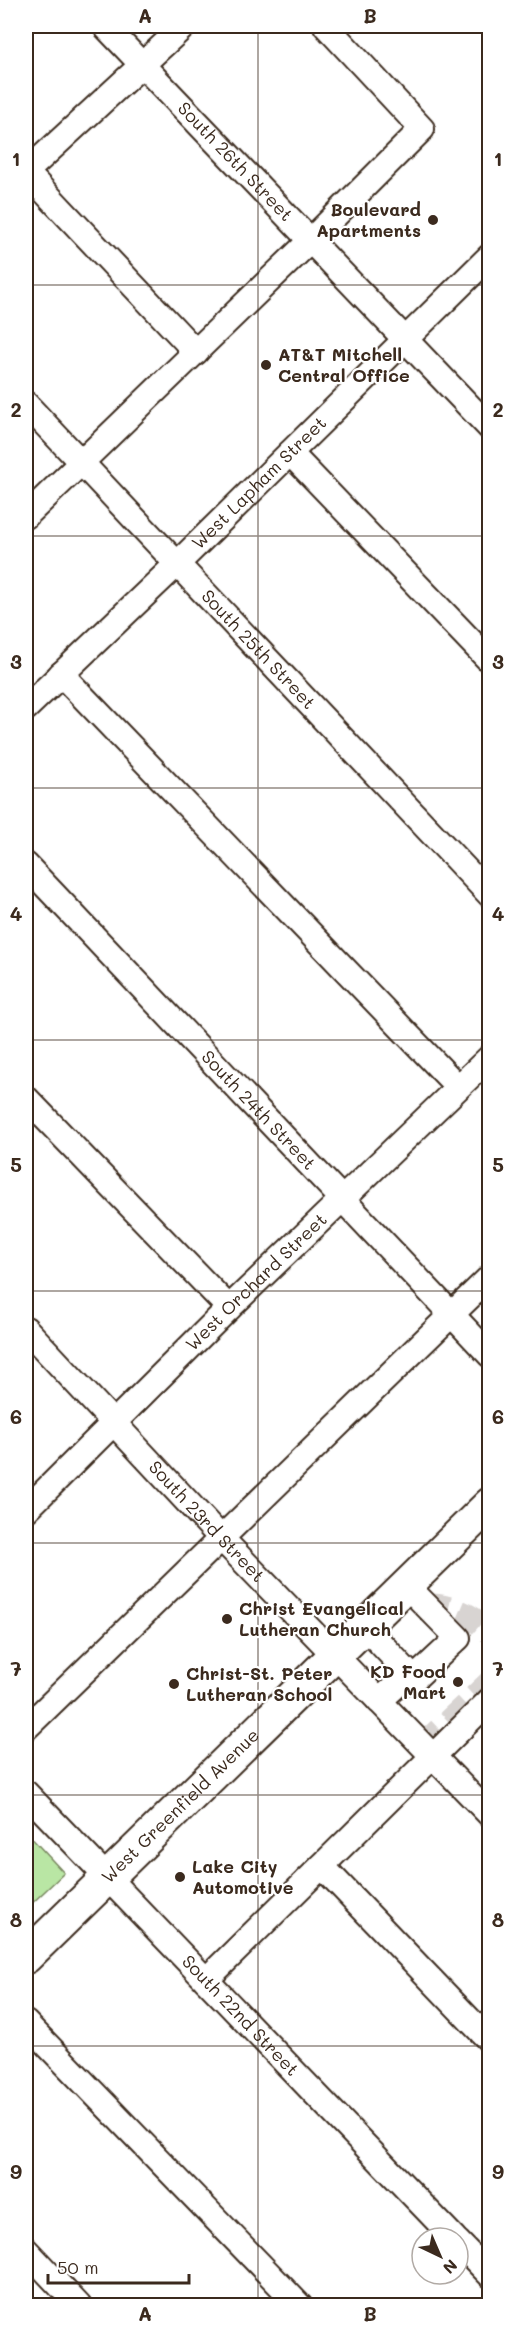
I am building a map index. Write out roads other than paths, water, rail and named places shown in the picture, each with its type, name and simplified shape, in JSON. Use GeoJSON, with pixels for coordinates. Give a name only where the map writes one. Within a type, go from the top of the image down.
{"type":"FeatureCollection","features":[{"type":"Feature","properties":{"kind":"main road","name":"West Greenfield Avenue"},"geometry":{"type":"LineString","coordinates":[[26,1957],[489,1503]]}},
{"type":"Feature","properties":{"kind":"street","name":"South 26th Street"},"geometry":{"type":"LineString","coordinates":[[105,26],[489,428]]}},
{"type":"Feature","properties":{"kind":"street"},"geometry":{"type":"LineString","coordinates":[[184,26],[26,172],[196,352]]}},
{"type":"Feature","properties":{"kind":"street"},"geometry":{"type":"LineString","coordinates":[[26,516],[311,240],[422,129],[326,26]]}},
{"type":"Feature","properties":{"kind":"street","name":"West Lapham Street"},"geometry":{"type":"LineString","coordinates":[[26,708],[177,564],[489,256]]}},
{"type":"Feature","properties":{"kind":"street","name":"South 25th Street"},"geometry":{"type":"LineString","coordinates":[[26,404],[489,895]]}},
{"type":"Feature","properties":{"kind":"street"},"geometry":{"type":"LineString","coordinates":[[290,453],[489,661]]}},
{"type":"Feature","properties":{"kind":"street"},"geometry":{"type":"LineString","coordinates":[[61,674],[458,1087]]}},
{"type":"Feature","properties":{"kind":"street","name":"South 24th Street"},"geometry":{"type":"LineString","coordinates":[[26,865],[489,1355]]}},
{"type":"Feature","properties":{"kind":"street","name":"West Orchard Street"},"geometry":{"type":"LineString","coordinates":[[26,1510],[229,1308],[489,1057]]}},
{"type":"Feature","properties":{"kind":"street"},"geometry":{"type":"LineString","coordinates":[[26,1098],[229,1308]]}},
{"type":"Feature","properties":{"kind":"street"},"geometry":{"type":"LineString","coordinates":[[26,1728],[489,1277]]}},
{"type":"Feature","properties":{"kind":"street","name":"South 23rd Street"},"geometry":{"type":"LineString","coordinates":[[26,1329],[222,1539],[489,1815]]}},
{"type":"Feature","properties":{"kind":"street"},"geometry":{"type":"LineString","coordinates":[[379,1701],[398,1684],[414,1679],[458,1638],[406,1585]]}},
{"type":"Feature","properties":{"kind":"street"},"geometry":{"type":"LineString","coordinates":[[364,1626],[414,1679]]}},
{"type":"Feature","properties":{"kind":"street"},"geometry":{"type":"LineString","coordinates":[[206,1980],[489,1700]]}},
{"type":"Feature","properties":{"kind":"street","name":"South 22nd Street"},"geometry":{"type":"LineString","coordinates":[[26,1793],[442,2226]]}},
{"type":"Feature","properties":{"kind":"street"},"geometry":{"type":"LineString","coordinates":[[322,1866],[489,2041]]}},
{"type":"Feature","properties":{"kind":"street"},"geometry":{"type":"LineString","coordinates":[[26,2023],[300,2306]]}},
{"type":"Feature","properties":{"kind":"street"},"geometry":{"type":"LineString","coordinates":[[26,2250],[79,2306]]}},
{"type":"Feature","properties":{"kind":"street"},"geometry":{"type":"LineString","coordinates":[[470,2255],[489,2275]]}},
{"type":"Feature","properties":{"kind":"tunnel"},"geometry":{"type":"LineString","coordinates":[[425,1605],[460,1612],[476,1620],[490,1633]]}},
{"type":"Feature","properties":{"kind":"tunnel"},"geometry":{"type":"LineString","coordinates":[[422,1746],[490,1682]]}},
{"type":"Feature","properties":{"kind":"place","name":"Boulevard Apartments"},"geometry":{"type":"Point","coordinates":[433,220]}},
{"type":"Feature","properties":{"kind":"place","name":"AT&T Mitchell Central Office"},"geometry":{"type":"Point","coordinates":[266,365]}},
{"type":"Feature","properties":{"kind":"place","name":"Christ Evangelical Lutheran Church"},"geometry":{"type":"Point","coordinates":[227,1619]}},
{"type":"Feature","properties":{"kind":"place","name":"KD Food Mart"},"geometry":{"type":"Point","coordinates":[458,1682]}},
{"type":"Feature","properties":{"kind":"place","name":"Christ-St. Peter Lutheran School"},"geometry":{"type":"Point","coordinates":[174,1684]}},
{"type":"Feature","properties":{"kind":"place","name":"Lake City Automotive"},"geometry":{"type":"Point","coordinates":[180,1877]}}]}
